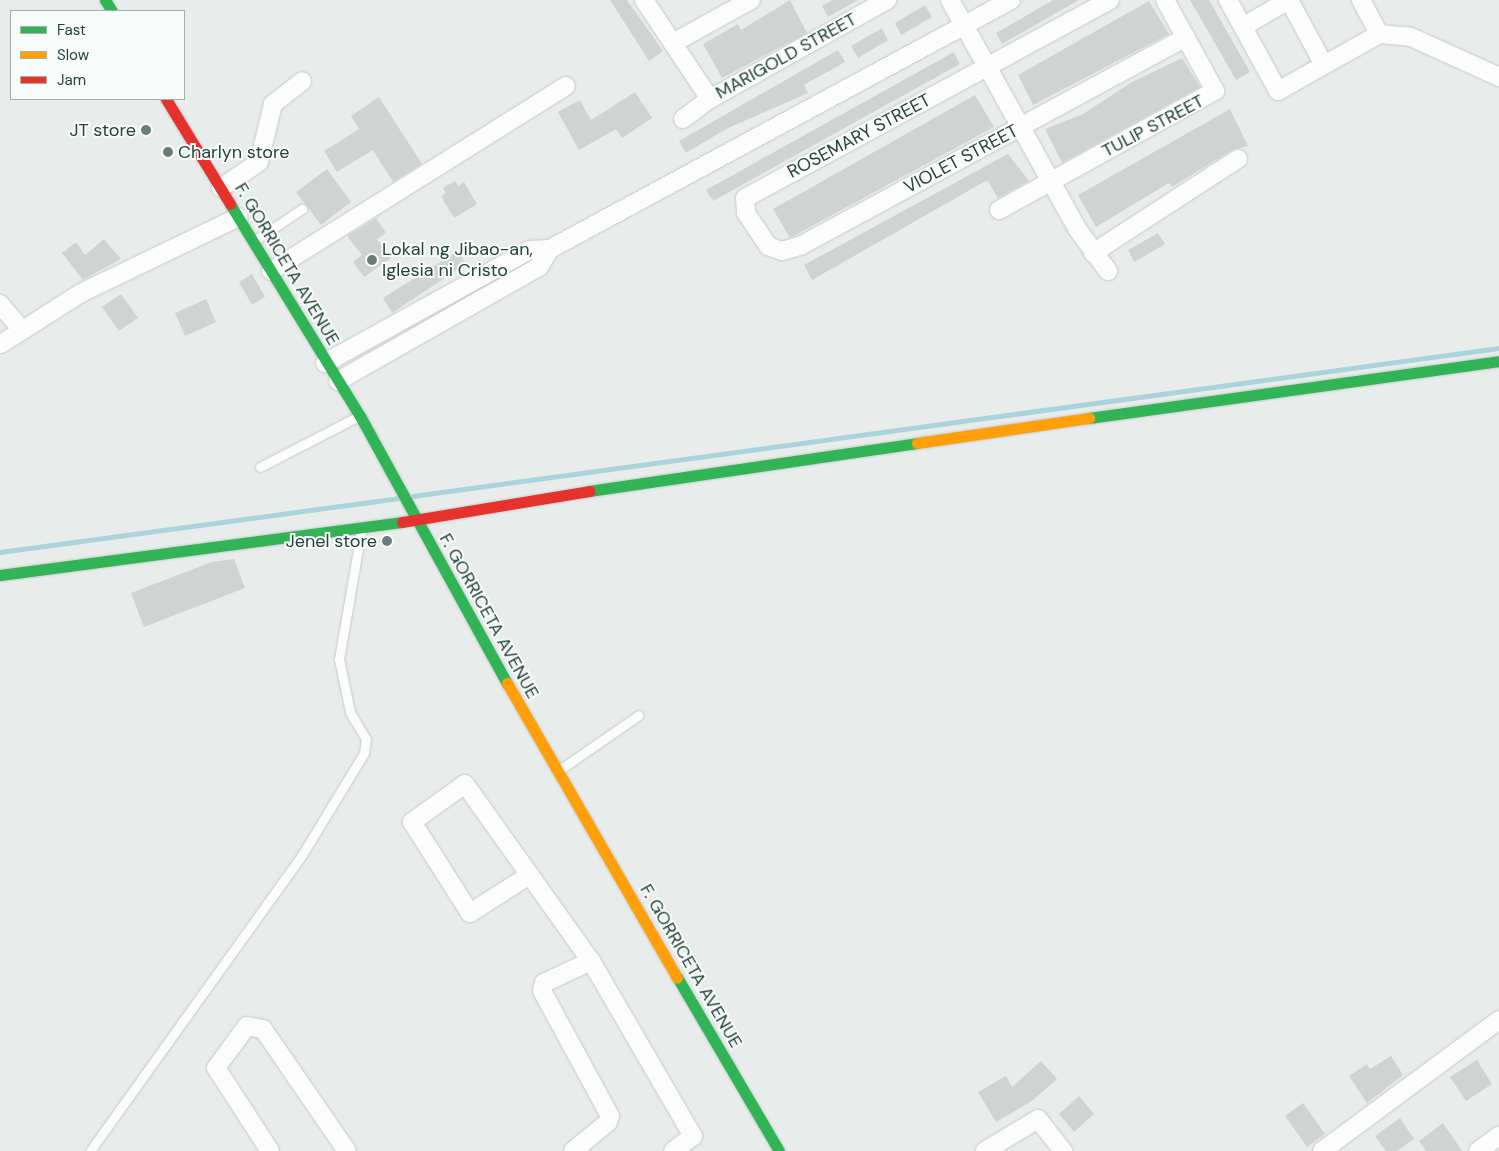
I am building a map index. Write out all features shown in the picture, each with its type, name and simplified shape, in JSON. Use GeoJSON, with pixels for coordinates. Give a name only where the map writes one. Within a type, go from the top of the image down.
{"type":"FeatureCollection","features":[{"type":"Feature","properties":{"kind":"street","name":"MARIGOLD STREET"},"geometry":{"type":"LineString","coordinates":[[644,0],[710,99],[887,0]]}},
{"type":"Feature","properties":{"kind":"street"},"geometry":{"type":"LineString","coordinates":[[672,43],[751,0]]}},
{"type":"Feature","properties":{"kind":"street"},"geometry":{"type":"LineString","coordinates":[[950,0],[1051,181],[1093,253],[1108,271]]}},
{"type":"Feature","properties":{"kind":"street"},"geometry":{"type":"LineString","coordinates":[[325,363],[530,250],[550,249],[1010,0]]}},
{"type":"Feature","properties":{"kind":"street"},"geometry":{"type":"LineString","coordinates":[[987,66],[1110,0]]}},
{"type":"Feature","properties":{"kind":"street","name":"TULIP STREET"},"geometry":{"type":"LineString","coordinates":[[998,210],[1212,95],[1214,88],[1165,0]]}},
{"type":"Feature","properties":{"kind":"street"},"geometry":{"type":"LineString","coordinates":[[1228,0],[1244,26],[1278,91],[1379,34],[1411,37],[1499,77]]}},
{"type":"Feature","properties":{"kind":"street"},"geometry":{"type":"LineString","coordinates":[[1244,26],[1289,0],[1324,65]]}},
{"type":"Feature","properties":{"kind":"street"},"geometry":{"type":"LineString","coordinates":[[1361,0],[1379,34]]}},
{"type":"Feature","properties":{"kind":"street","name":"VIOLET STREET"},"geometry":{"type":"LineString","coordinates":[[746,213],[768,246],[788,250],[1021,127],[1186,36]]}},
{"type":"Feature","properties":{"kind":"street","name":"ROSEMARY STREET"},"geometry":{"type":"LineString","coordinates":[[746,213],[745,198],[987,66]]}},
{"type":"Feature","properties":{"kind":"street"},"geometry":{"type":"LineString","coordinates":[[221,188],[259,162],[265,149],[273,104],[302,81]]}},
{"type":"Feature","properties":{"kind":"street"},"geometry":{"type":"LineString","coordinates":[[271,271],[566,86]]}},
{"type":"Feature","properties":{"kind":"street"},"geometry":{"type":"LineString","coordinates":[[683,119],[710,99]]}},
{"type":"Feature","properties":{"kind":"street","name":"F. GORRICETA AVENUE"},"geometry":{"type":"LineString","coordinates":[[167,100],[239,217],[325,363],[360,416],[556,772],[779,1151]]}},
{"type":"Feature","properties":{"kind":"street"},"geometry":{"type":"LineString","coordinates":[[1093,253],[1238,159]]}},
{"type":"Feature","properties":{"kind":"street"},"geometry":{"type":"LineString","coordinates":[[1,344],[81,293],[239,217]]}},
{"type":"Feature","properties":{"kind":"street"},"geometry":{"type":"LineString","coordinates":[[338,381],[539,267],[550,249]]}},
{"type":"Feature","properties":{"kind":"street"},"geometry":{"type":"LineString","coordinates":[[0,304],[22,330]]}},
{"type":"Feature","properties":{"kind":"street"},"geometry":{"type":"LineString","coordinates":[[0,575],[362,528],[728,469],[1499,361]]}},
{"type":"Feature","properties":{"kind":"street"},"geometry":{"type":"LineString","coordinates":[[528,876],[470,913],[412,822],[465,784],[528,876],[590,961],[693,1136],[673,1151]]}},
{"type":"Feature","properties":{"kind":"street"},"geometry":{"type":"LineString","coordinates":[[573,1151],[610,1116],[542,991],[544,983],[590,961]]}},
{"type":"Feature","properties":{"kind":"street"},"geometry":{"type":"LineString","coordinates":[[1322,1151],[1499,1020]]}},
{"type":"Feature","properties":{"kind":"street"},"geometry":{"type":"LineString","coordinates":[[270,1151],[216,1068],[247,1026],[263,1029],[347,1151]]}},
{"type":"Feature","properties":{"kind":"street"},"geometry":{"type":"LineString","coordinates":[[985,1151],[1038,1119],[1063,1151]]}},
{"type":"Feature","properties":{"kind":"street"},"geometry":{"type":"LineString","coordinates":[[1478,1151],[1499,1136]]}},
{"type":"Feature","properties":{"kind":"lane"},"geometry":{"type":"LineString","coordinates":[[253,242],[302,209]]}},
{"type":"Feature","properties":{"kind":"lane"},"geometry":{"type":"LineString","coordinates":[[260,467],[360,416]]}},
{"type":"Feature","properties":{"kind":"lane"},"geometry":{"type":"LineString","coordinates":[[90,1151],[302,855],[364,753],[366,739],[350,712],[339,659],[362,528]]}},
{"type":"Feature","properties":{"kind":"lane"},"geometry":{"type":"LineString","coordinates":[[556,772],[639,715]]}},
{"type":"Feature","properties":{"kind":"building"},"geometry":{"type":"Polygon","coordinates":[[[610,0],[627,0],[663,51],[649,61],[610,0]]]}},
{"type":"Feature","properties":{"kind":"building"},"geometry":{"type":"Polygon","coordinates":[[[790,0],[807,33],[722,78],[703,44],[738,24],[741,30],[790,0]]]}},
{"type":"Feature","properties":{"kind":"building"},"geometry":{"type":"Polygon","coordinates":[[[832,0],[858,0],[828,17],[822,6],[832,0]]]}},
{"type":"Feature","properties":{"kind":"building"},"geometry":{"type":"Polygon","coordinates":[[[1053,0],[1079,0],[1002,44],[996,33],[1053,0]]]}},
{"type":"Feature","properties":{"kind":"building"},"geometry":{"type":"Polygon","coordinates":[[[1190,0],[1209,0],[1250,72],[1236,80],[1190,0]]]}},
{"type":"Feature","properties":{"kind":"building"},"geometry":{"type":"Polygon","coordinates":[[[1149,1],[1169,34],[1033,105],[1018,75],[1149,1]]]}},
{"type":"Feature","properties":{"kind":"building"},"geometry":{"type":"Polygon","coordinates":[[[925,5],[932,17],[901,35],[895,23],[925,5]]]}},
{"type":"Feature","properties":{"kind":"building"},"geometry":{"type":"Polygon","coordinates":[[[882,28],[888,40],[858,58],[851,46],[882,28]]]}},
{"type":"Feature","properties":{"kind":"building"},"geometry":{"type":"Polygon","coordinates":[[[838,50],[845,62],[804,85],[808,93],[726,129],[686,153],[679,141],[838,50]]]}},
{"type":"Feature","properties":{"kind":"building"},"geometry":{"type":"Polygon","coordinates":[[[954,52],[960,64],[713,201],[706,190],[954,52]]]}},
{"type":"Feature","properties":{"kind":"building"},"geometry":{"type":"Polygon","coordinates":[[[1182,58],[1200,87],[1062,163],[1045,129],[1083,114],[1132,82],[1182,58]]]}},
{"type":"Feature","properties":{"kind":"building"},"geometry":{"type":"Polygon","coordinates":[[[635,92],[652,118],[622,138],[616,129],[579,150],[558,112],[580,100],[591,120],[635,92]]]}},
{"type":"Feature","properties":{"kind":"building"},"geometry":{"type":"Polygon","coordinates":[[[975,95],[994,127],[790,238],[773,209],[975,95]]]}},
{"type":"Feature","properties":{"kind":"building"},"geometry":{"type":"Polygon","coordinates":[[[379,97],[422,164],[393,182],[373,150],[337,172],[324,151],[359,129],[351,116],[379,97]]]}},
{"type":"Feature","properties":{"kind":"building"},"geometry":{"type":"Polygon","coordinates":[[[1230,109],[1248,146],[1232,150],[1172,187],[1169,183],[1096,227],[1078,195],[1230,109]]]}},
{"type":"Feature","properties":{"kind":"building"},"geometry":{"type":"Polygon","coordinates":[[[1008,154],[1029,181],[998,198],[988,181],[984,182],[812,280],[804,265],[1008,154]]]}},
{"type":"Feature","properties":{"kind":"building"},"geometry":{"type":"Polygon","coordinates":[[[327,169],[351,202],[321,225],[296,192],[327,169]]]}},
{"type":"Feature","properties":{"kind":"building"},"geometry":{"type":"Polygon","coordinates":[[[455,181],[458,186],[464,182],[477,204],[454,218],[441,196],[446,193],[443,188],[455,181]]]}},
{"type":"Feature","properties":{"kind":"building"},"geometry":{"type":"Polygon","coordinates":[[[376,218],[386,233],[377,239],[391,258],[364,277],[353,262],[362,255],[347,236],[376,218]]]}},
{"type":"Feature","properties":{"kind":"building"},"geometry":{"type":"Polygon","coordinates":[[[1158,233],[1165,244],[1134,262],[1128,250],[1158,233]]]}},
{"type":"Feature","properties":{"kind":"building"},"geometry":{"type":"Polygon","coordinates":[[[104,239],[121,259],[83,280],[62,253],[76,242],[85,255],[104,239]]]}},
{"type":"Feature","properties":{"kind":"building"},"geometry":{"type":"Polygon","coordinates":[[[458,251],[466,264],[392,313],[383,298],[458,251]]]}},
{"type":"Feature","properties":{"kind":"building"},"geometry":{"type":"Polygon","coordinates":[[[252,274],[265,297],[252,305],[239,282],[252,274]]]}},
{"type":"Feature","properties":{"kind":"building"},"geometry":{"type":"Polygon","coordinates":[[[121,294],[138,318],[119,331],[102,307],[121,294]]]}},
{"type":"Feature","properties":{"kind":"building"},"geometry":{"type":"Polygon","coordinates":[[[206,299],[216,322],[185,336],[175,313],[206,299]]]}},
{"type":"Feature","properties":{"kind":"building"},"geometry":{"type":"Polygon","coordinates":[[[234,559],[245,588],[144,627],[131,593],[212,562],[234,559]]]}},
{"type":"Feature","properties":{"kind":"building"},"geometry":{"type":"Polygon","coordinates":[[[1391,1056],[1403,1075],[1367,1103],[1349,1076],[1367,1064],[1370,1069],[1391,1056]]]}},
{"type":"Feature","properties":{"kind":"building"},"geometry":{"type":"Polygon","coordinates":[[[1477,1060],[1492,1084],[1466,1101],[1450,1077],[1477,1060]]]}},
{"type":"Feature","properties":{"kind":"building"},"geometry":{"type":"Polygon","coordinates":[[[1041,1061],[1057,1079],[1032,1101],[996,1122],[978,1092],[1006,1076],[1012,1087],[1041,1061]]]}},
{"type":"Feature","properties":{"kind":"building"},"geometry":{"type":"Polygon","coordinates":[[[1079,1096],[1094,1114],[1074,1132],[1059,1114],[1079,1096]]]}},
{"type":"Feature","properties":{"kind":"building"},"geometry":{"type":"Polygon","coordinates":[[[1303,1103],[1325,1134],[1307,1147],[1285,1116],[1303,1103]]]}},
{"type":"Feature","properties":{"kind":"building"},"geometry":{"type":"Polygon","coordinates":[[[1400,1118],[1414,1139],[1397,1151],[1386,1151],[1375,1136],[1400,1118]]]}},
{"type":"Feature","properties":{"kind":"building"},"geometry":{"type":"Polygon","coordinates":[[[1443,1123],[1462,1151],[1426,1151],[1419,1141],[1443,1123]]]}},
{"type":"Feature","properties":{"kind":"waterway"},"geometry":{"type":"LineString","coordinates":[[413,496],[1499,348]]}},
{"type":"Feature","properties":{"kind":"waterway"},"geometry":{"type":"LineString","coordinates":[[0,552],[397,498]]}},
{"type":"Feature","properties":{"kind":"traffic: fast"},"geometry":{"type":"LineString","coordinates":[[105,0],[111,10]]}},
{"type":"Feature","properties":{"kind":"traffic: fast"},"geometry":{"type":"LineString","coordinates":[[230,204],[360,416],[507,683]]}},
{"type":"Feature","properties":{"kind":"traffic: fast"},"geometry":{"type":"LineString","coordinates":[[1089,418],[1499,361]]}},
{"type":"Feature","properties":{"kind":"traffic: fast"},"geometry":{"type":"LineString","coordinates":[[589,491],[917,443]]}},
{"type":"Feature","properties":{"kind":"traffic: fast"},"geometry":{"type":"LineString","coordinates":[[0,575],[402,522]]}},
{"type":"Feature","properties":{"kind":"traffic: fast"},"geometry":{"type":"LineString","coordinates":[[677,977],[779,1151]]}},
{"type":"Feature","properties":{"kind":"traffic: slow"},"geometry":{"type":"LineString","coordinates":[[917,443],[1089,418]]}},
{"type":"Feature","properties":{"kind":"traffic: slow"},"geometry":{"type":"LineString","coordinates":[[507,683],[677,977]]}},
{"type":"Feature","properties":{"kind":"traffic: jam"},"geometry":{"type":"LineString","coordinates":[[167,100],[230,204]]}},
{"type":"Feature","properties":{"kind":"traffic: jam"},"geometry":{"type":"LineString","coordinates":[[402,522],[589,491]]}},
{"type":"Feature","properties":{"kind":"place","name":"JT store"},"geometry":{"type":"Point","coordinates":[146,130]}},
{"type":"Feature","properties":{"kind":"place","name":"Charlyn store"},"geometry":{"type":"Point","coordinates":[168,152]}},
{"type":"Feature","properties":{"kind":"place","name":"Lokal ng Jibao-an, Iglesia ni Cristo"},"geometry":{"type":"Point","coordinates":[372,260]}},
{"type":"Feature","properties":{"kind":"place","name":"Jenel store"},"geometry":{"type":"Point","coordinates":[387,541]}}]}
